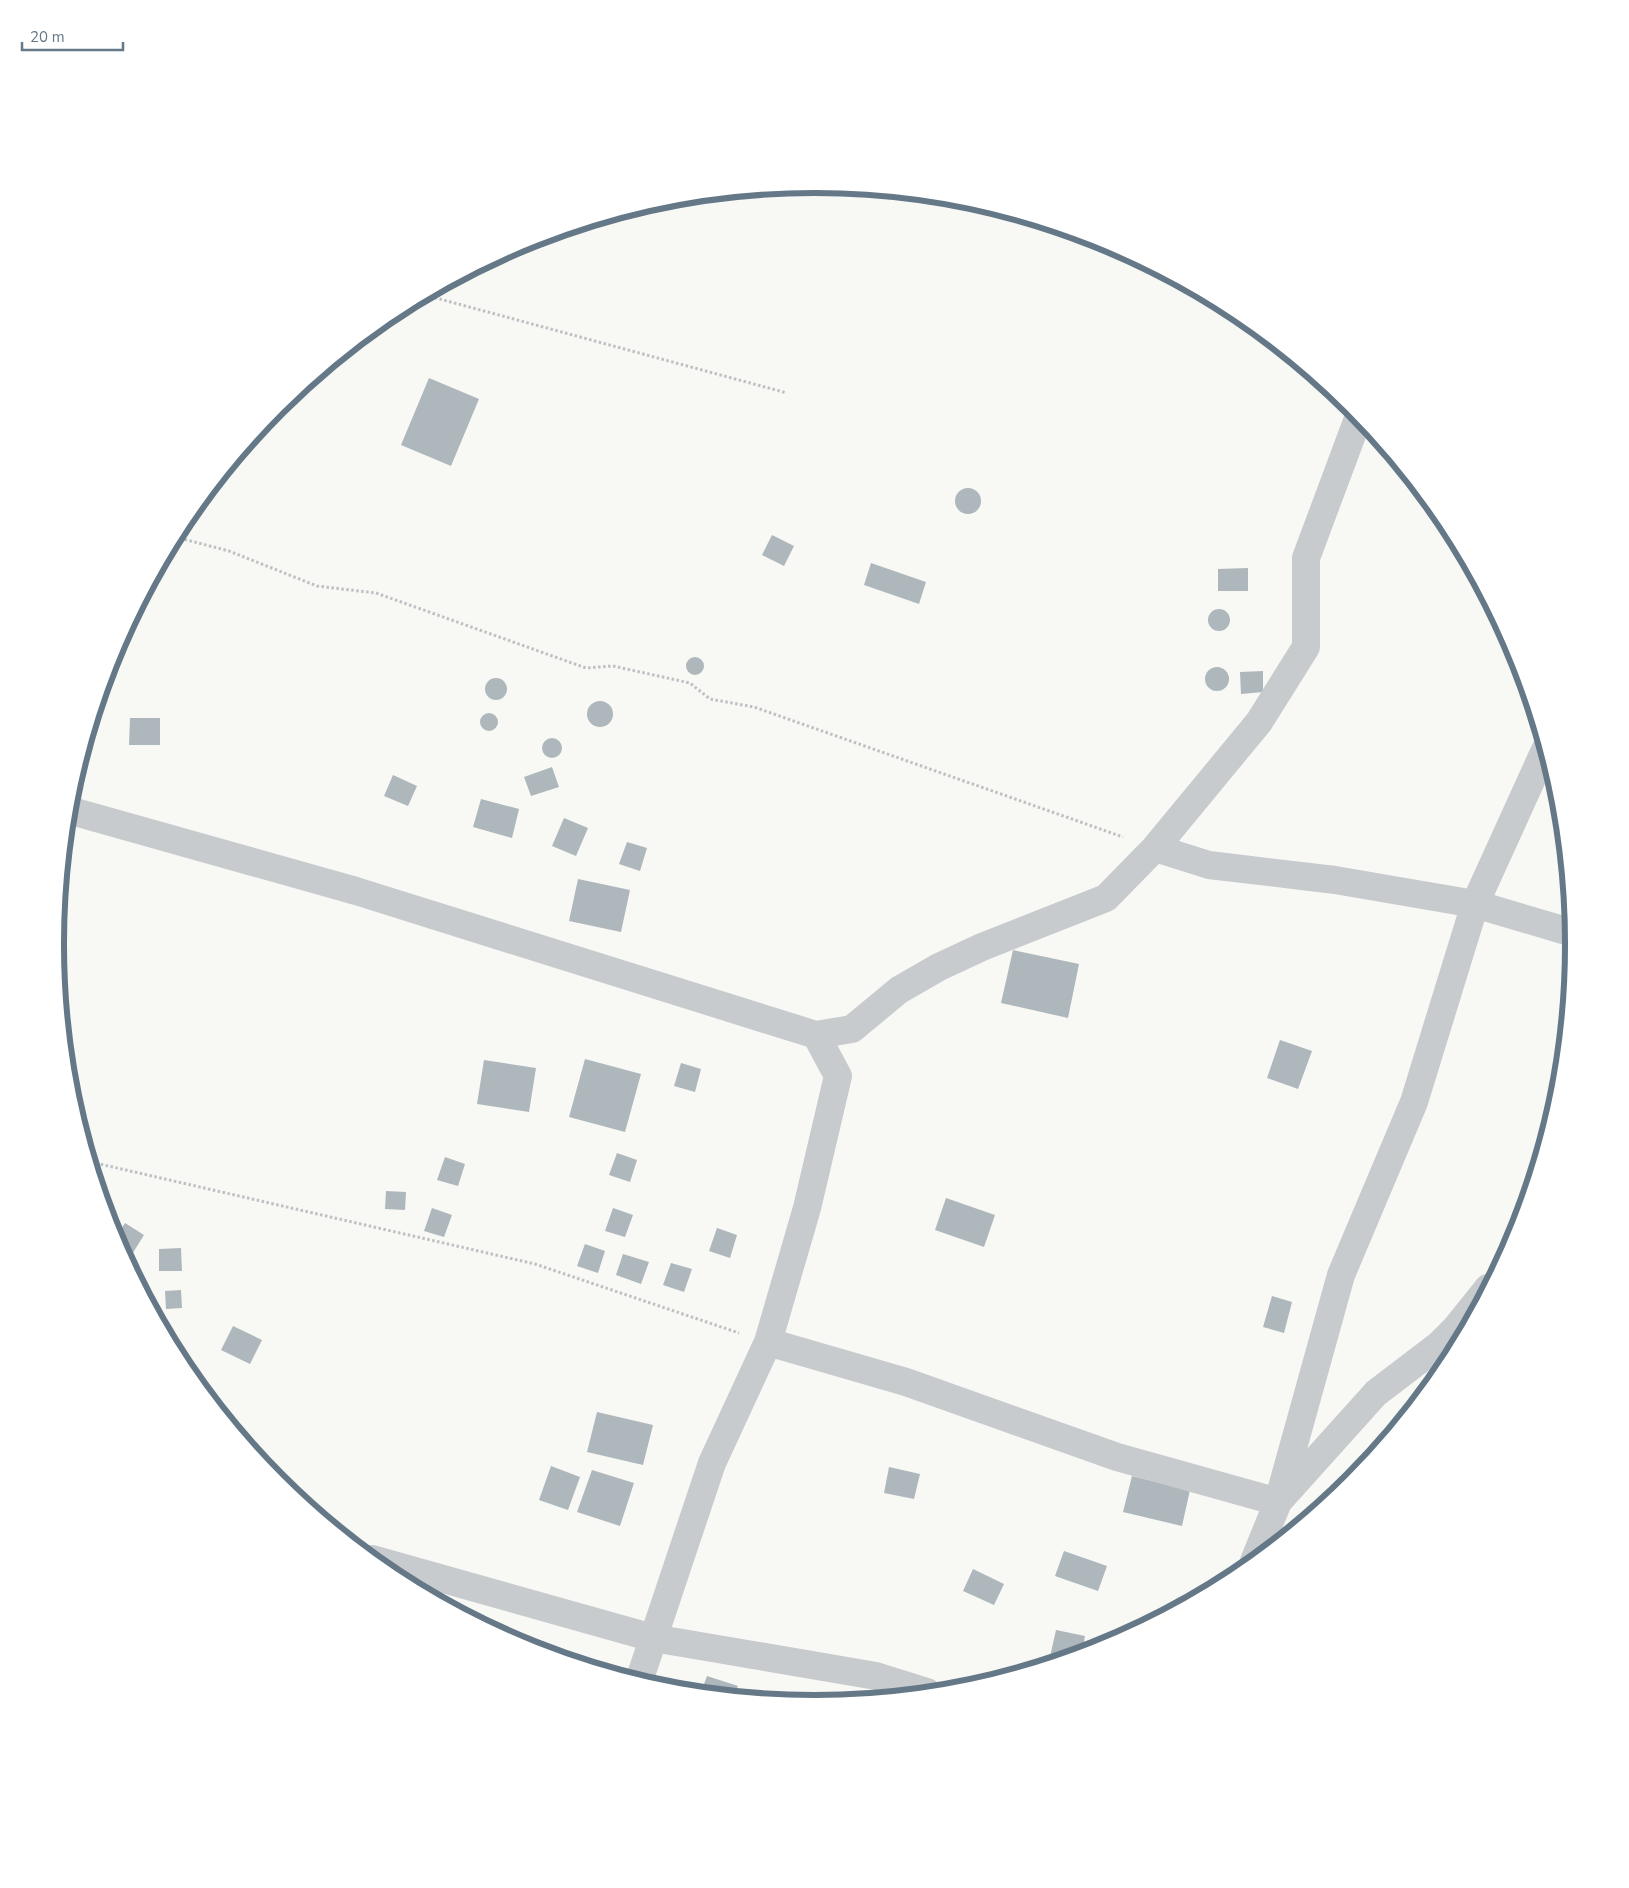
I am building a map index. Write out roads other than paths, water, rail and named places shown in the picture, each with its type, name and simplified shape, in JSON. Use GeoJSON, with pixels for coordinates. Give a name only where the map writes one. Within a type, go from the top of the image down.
{"type":"FeatureCollection","features":[{"type":"Feature","properties":{"kind":"street"},"geometry":{"type":"LineString","coordinates":[[76,812],[356,891],[816,1035],[852,1029],[899,990],[939,967],[982,947],[1106,898],[1155,848],[1259,722],[1306,647],[1306,558],[1356,424]]}},
{"type":"Feature","properties":{"kind":"street"},"geometry":{"type":"LineString","coordinates":[[1259,1549],[1278,1502],[1341,1275],[1414,1102],[1475,904],[1542,759]]}},
{"type":"Feature","properties":{"kind":"street"},"geometry":{"type":"LineString","coordinates":[[1155,848],[1209,865],[1336,880],[1475,904],[1565,931]]}},
{"type":"Feature","properties":{"kind":"street"},"geometry":{"type":"LineString","coordinates":[[641,1674],[712,1463],[768,1342],[808,1208],[838,1076],[816,1035]]}},
{"type":"Feature","properties":{"kind":"street"},"geometry":{"type":"LineString","coordinates":[[1278,1502],[1376,1393],[1438,1345],[1455,1329],[1469,1312]]}},
{"type":"Feature","properties":{"kind":"street"},"geometry":{"type":"LineString","coordinates":[[768,1342],[906,1382],[1117,1457],[1278,1502]]}},
{"type":"Feature","properties":{"kind":"street"},"geometry":{"type":"LineString","coordinates":[[390,1563],[653,1638],[876,1676],[913,1688]]}}]}
